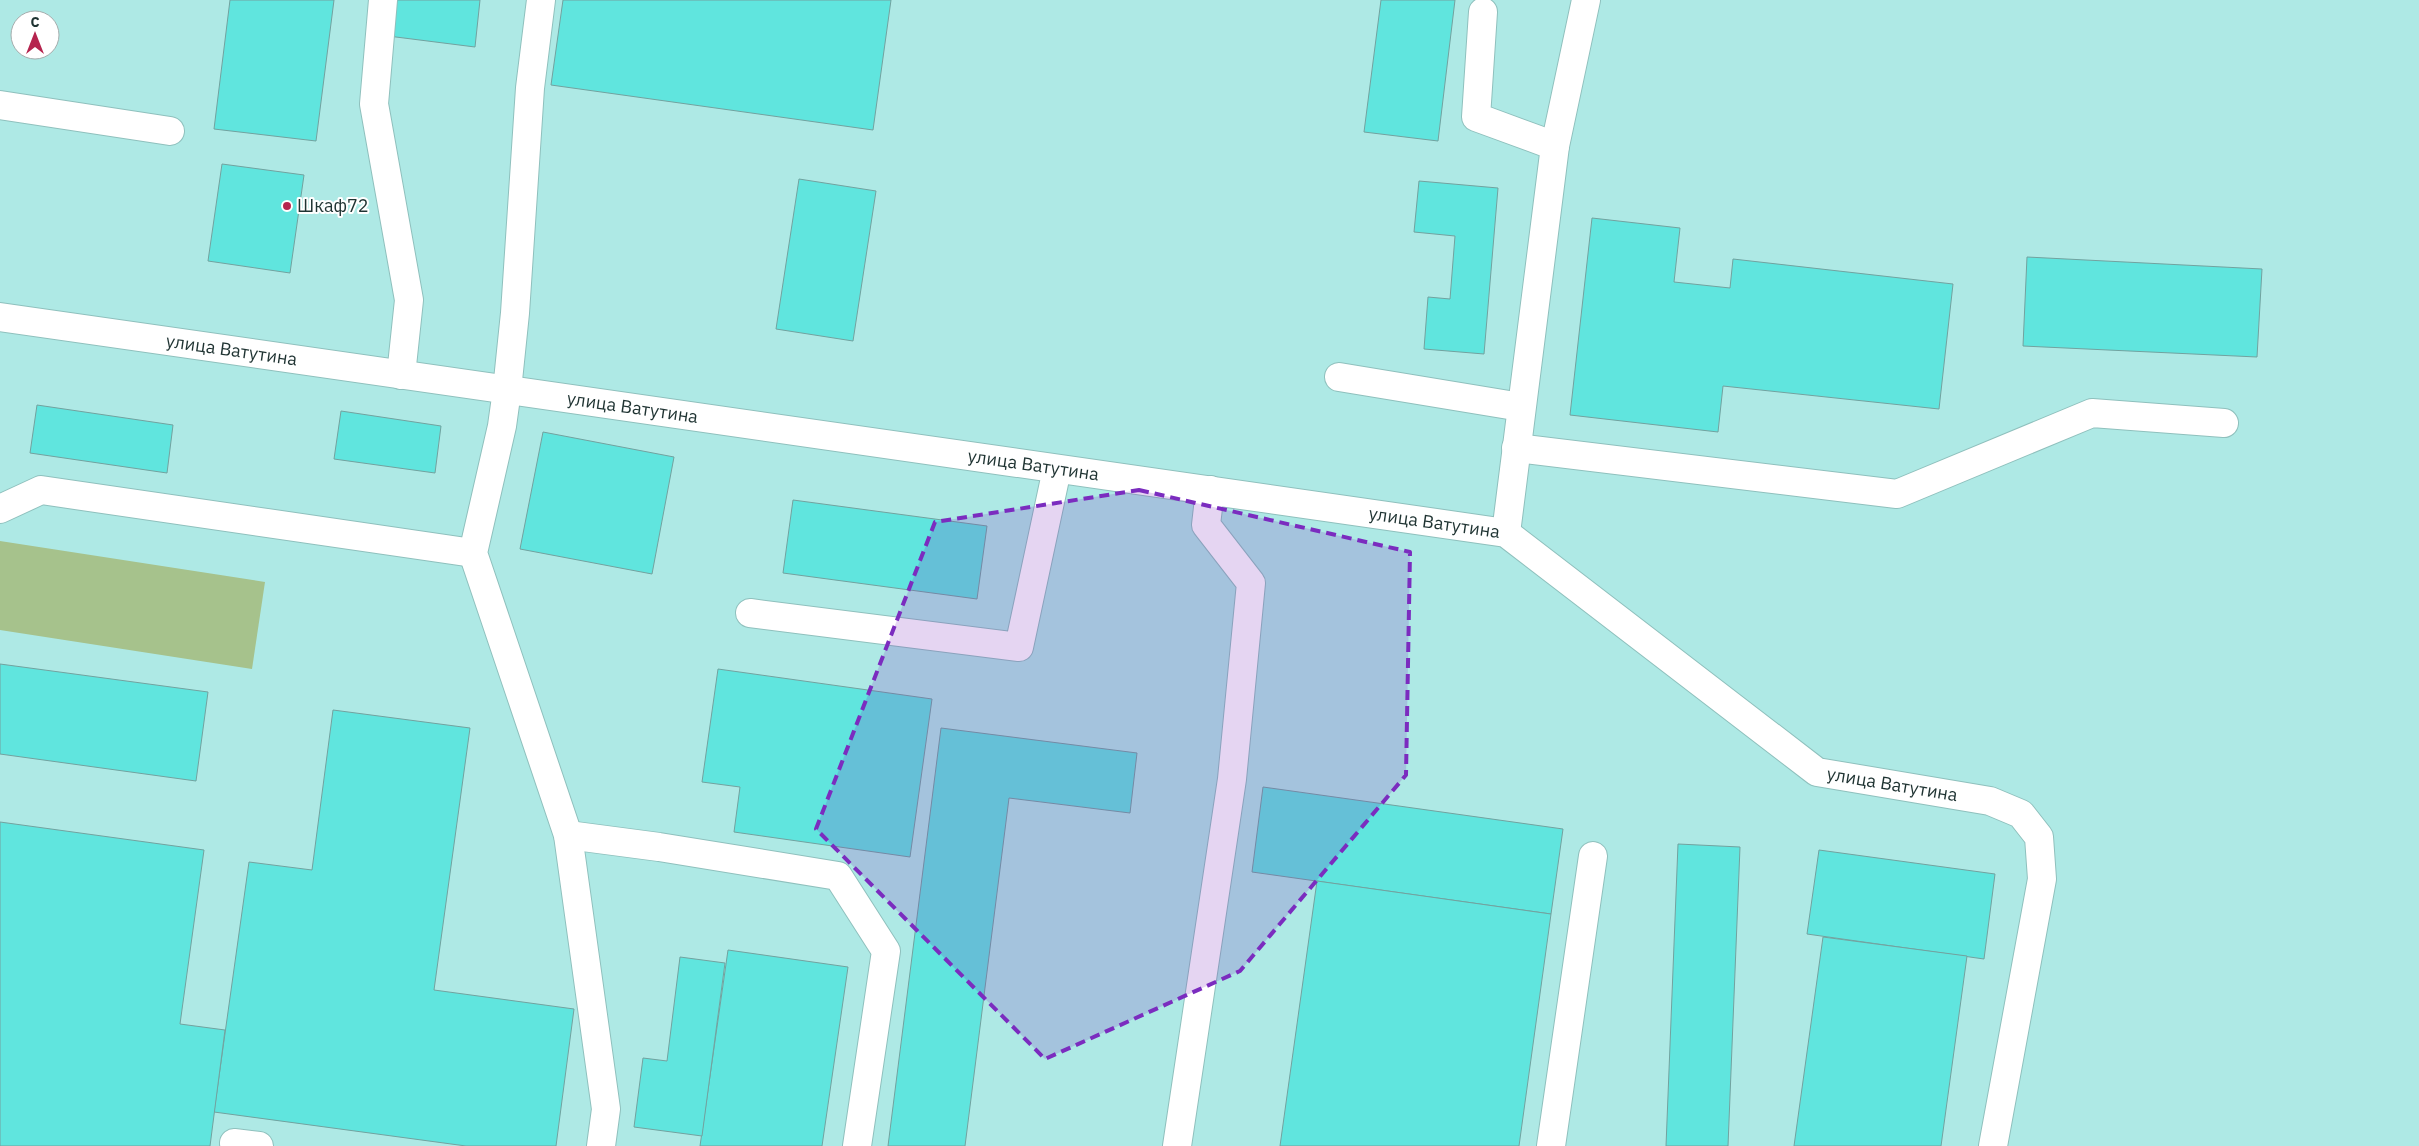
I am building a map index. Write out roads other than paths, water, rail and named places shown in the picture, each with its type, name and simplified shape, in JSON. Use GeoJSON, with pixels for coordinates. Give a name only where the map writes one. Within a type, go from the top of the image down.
{"type":"FeatureCollection","features":[{"type":"Feature","properties":{"kind":"street"},"geometry":{"type":"LineString","coordinates":[[383,0],[374,104],[409,300],[401,374]]}},
{"type":"Feature","properties":{"kind":"street"},"geometry":{"type":"LineString","coordinates":[[541,0],[530,88],[515,313],[507,390],[502,426],[473,554],[568,835],[606,1108],[601,1146]]}},
{"type":"Feature","properties":{"kind":"street"},"geometry":{"type":"LineString","coordinates":[[1506,533],[1555,146],[1586,0]]}},
{"type":"Feature","properties":{"kind":"street"},"geometry":{"type":"LineString","coordinates":[[1483,12],[1476,117],[1555,146]]}},
{"type":"Feature","properties":{"kind":"street"},"geometry":{"type":"LineString","coordinates":[[0,105],[170,130]]}},
{"type":"Feature","properties":{"kind":"street","name":"улица Ватутина"},"geometry":{"type":"LineString","coordinates":[[0,317],[1506,533],[1817,772],[1990,801],[2021,814],[2038,837],[2042,879],[1993,1146]]}},
{"type":"Feature","properties":{"kind":"street"},"geometry":{"type":"LineString","coordinates":[[1339,377],[1521,407]]}},
{"type":"Feature","properties":{"kind":"street"},"geometry":{"type":"LineString","coordinates":[[1516,448],[1897,494],[2092,413],[2224,422]]}},
{"type":"Feature","properties":{"kind":"street"},"geometry":{"type":"LineString","coordinates":[[750,613],[1019,647],[1057,469]]}},
{"type":"Feature","properties":{"kind":"street"},"geometry":{"type":"LineString","coordinates":[[0,509],[41,490],[473,554]]}},
{"type":"Feature","properties":{"kind":"street"},"geometry":{"type":"LineString","coordinates":[[1176,1146],[1232,779],[1251,583],[1206,525],[1210,490]]}},
{"type":"Feature","properties":{"kind":"street"},"geometry":{"type":"LineString","coordinates":[[568,835],[659,847],[838,876],[886,951],[857,1146]]}},
{"type":"Feature","properties":{"kind":"street"},"geometry":{"type":"LineString","coordinates":[[1550,1146],[1593,856]]}},
{"type":"Feature","properties":{"kind":"place","name":"Шкаф72"},"geometry":{"type":"Point","coordinates":[287,206]}}]}
